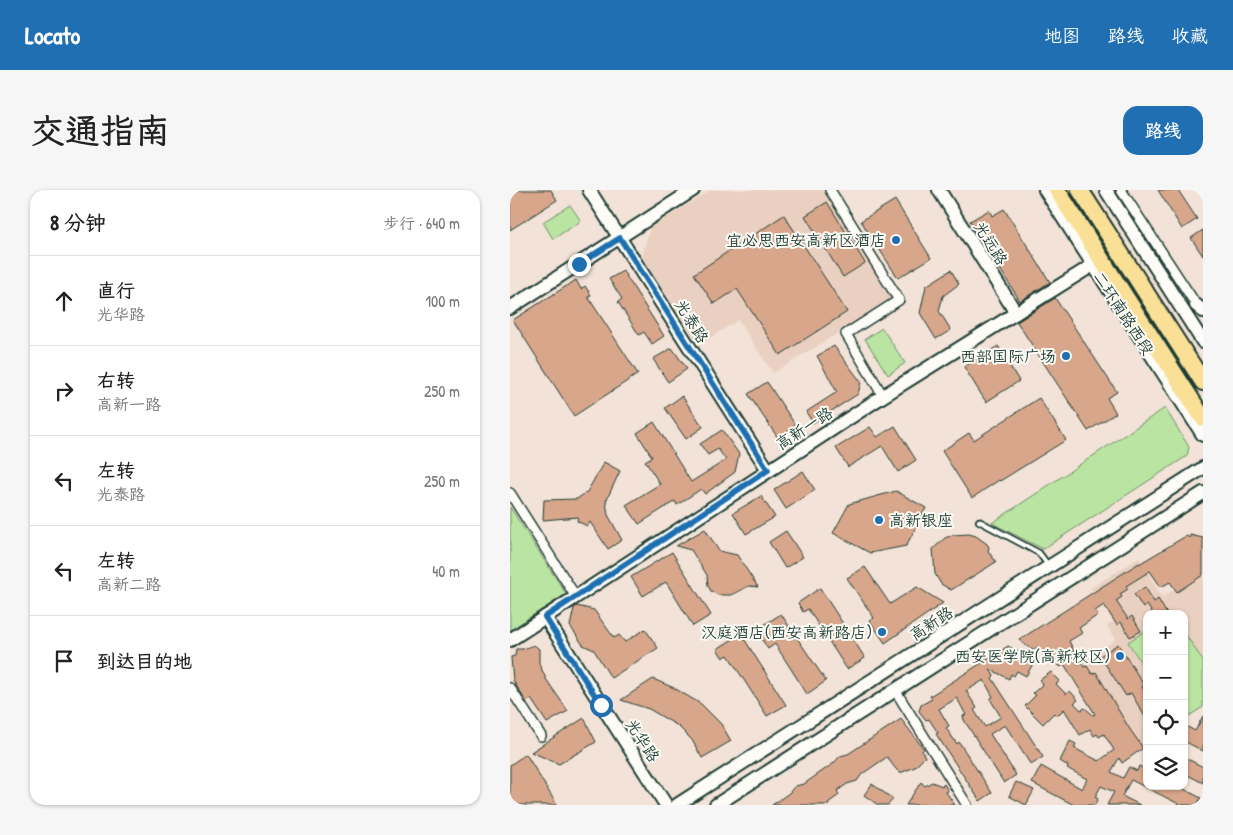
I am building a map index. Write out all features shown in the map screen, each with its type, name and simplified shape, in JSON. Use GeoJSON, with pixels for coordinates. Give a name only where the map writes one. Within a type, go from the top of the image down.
{"type":"FeatureCollection","features":[{"type":"Feature","properties":{"kind":"highway"},"geometry":{"type":"LineString","coordinates":[[1057,190],[1203,418]]}},
{"type":"Feature","properties":{"kind":"highway","name":"二环南路西段"},"geometry":{"type":"LineString","coordinates":[[1068,190],[1203,400]]}},
{"type":"Feature","properties":{"kind":"highway","name":"二环南路西段"},"geometry":{"type":"LineString","coordinates":[[1080,190],[1203,382]]}},
{"type":"Feature","properties":{"kind":"highway"},"geometry":{"type":"LineString","coordinates":[[1090,190],[1203,364]]}},
{"type":"Feature","properties":{"kind":"street","name":"光泰路"},"geometry":{"type":"LineString","coordinates":[[589,190],[768,470]]}},
{"type":"Feature","properties":{"kind":"street"},"geometry":{"type":"LineString","coordinates":[[510,308],[680,190]]}},
{"type":"Feature","properties":{"kind":"street"},"geometry":{"type":"LineString","coordinates":[[510,299],[693,190]]}},
{"type":"Feature","properties":{"kind":"street"},"geometry":{"type":"LineString","coordinates":[[830,190],[899,300],[846,334],[883,396]]}},
{"type":"Feature","properties":{"kind":"street","name":"光远路"},"geometry":{"type":"LineString","coordinates":[[939,190],[1016,313]]}},
{"type":"Feature","properties":{"kind":"street","name":"二环南路西段"},"geometry":{"type":"LineString","coordinates":[[1044,190],[1203,436]]}},
{"type":"Feature","properties":{"kind":"street"},"geometry":{"type":"LineString","coordinates":[[1106,190],[1203,342]]}},
{"type":"Feature","properties":{"kind":"street"},"geometry":{"type":"LineString","coordinates":[[1122,190],[1201,311]]}},
{"type":"Feature","properties":{"kind":"street","name":"高新一路"},"geometry":{"type":"LineString","coordinates":[[510,640],[768,470],[1093,264]]}},
{"type":"Feature","properties":{"kind":"street","name":"高新路"},"geometry":{"type":"LineString","coordinates":[[677,805],[1203,468]]}},
{"type":"Feature","properties":{"kind":"street"},"geometry":{"type":"LineString","coordinates":[[510,493],[576,597]]}},
{"type":"Feature","properties":{"kind":"street"},"geometry":{"type":"LineString","coordinates":[[716,805],[1203,493]]}},
{"type":"Feature","properties":{"kind":"street","name":"光华路"},"geometry":{"type":"LineString","coordinates":[[542,619],[656,805]]}},
{"type":"Feature","properties":{"kind":"street","name":"光华路"},"geometry":{"type":"LineString","coordinates":[[542,619],[666,805]]}},
{"type":"Feature","properties":{"kind":"street"},"geometry":{"type":"LineString","coordinates":[[510,688],[541,736]]}},
{"type":"Feature","properties":{"kind":"street"},"geometry":{"type":"LineString","coordinates":[[894,690],[967,805]]}},
{"type":"Feature","properties":{"kind":"lane"},"geometry":{"type":"LineString","coordinates":[[979,521],[1040,553],[1048,566]]}},
{"type":"Feature","properties":{"kind":"shaded area"},"geometry":{"type":"Polygon","coordinates":[[[711,190],[823,190],[894,299],[773,373],[738,320],[699,345],[642,258],[650,228],[711,190]]]}},
{"type":"Feature","properties":{"kind":"shaded area","name":"西安医学院(高新校区)"},"geometry":{"type":"Polygon","coordinates":[[[1139,558],[1162,597],[1203,572],[1203,708],[1188,717],[1188,610],[1143,610],[1143,747],[1126,758],[1070,672],[1116,639],[1107,626],[1113,621],[1091,588],[1139,558]]]}},
{"type":"Feature","properties":{"kind":"green space"},"geometry":{"type":"Polygon","coordinates":[[[570,205],[581,221],[553,239],[543,222],[570,205]]]}},
{"type":"Feature","properties":{"kind":"green space"},"geometry":{"type":"Polygon","coordinates":[[[882,328],[905,363],[888,375],[865,339],[882,328]]]}},
{"type":"Feature","properties":{"kind":"green space"},"geometry":{"type":"Polygon","coordinates":[[[1165,408],[1189,447],[1187,456],[1043,549],[992,523],[1165,408]]]}},
{"type":"Feature","properties":{"kind":"green space"},"geometry":{"type":"Polygon","coordinates":[[[510,507],[566,594],[510,630],[510,507]]]}},
{"type":"Feature","properties":{"kind":"green space"},"geometry":{"type":"Polygon","coordinates":[[[1143,633],[1143,666],[1128,642],[1143,633]]]}},
{"type":"Feature","properties":{"kind":"green space"},"geometry":{"type":"Polygon","coordinates":[[[1188,638],[1203,661],[1203,707],[1188,716],[1188,638]]]}},
{"type":"Feature","properties":{"kind":"building"},"geometry":{"type":"Polygon","coordinates":[[[510,190],[551,190],[557,200],[510,230],[510,190]]]}},
{"type":"Feature","properties":{"kind":"building"},"geometry":{"type":"Polygon","coordinates":[[[1158,190],[1178,190],[1197,219],[1182,229],[1158,190]]]}},
{"type":"Feature","properties":{"kind":"building","name":"宜必思西安高新区酒店"},"geometry":{"type":"Polygon","coordinates":[[[895,200],[931,258],[898,278],[861,221],[895,200]]]}},
{"type":"Feature","properties":{"kind":"building"},"geometry":{"type":"Polygon","coordinates":[[[827,202],[865,263],[843,277],[805,216],[827,202]]]}},
{"type":"Feature","properties":{"kind":"building"},"geometry":{"type":"Polygon","coordinates":[[[1004,209],[1050,282],[1020,301],[970,221],[989,210],[992,216],[1004,209]]]}},
{"type":"Feature","properties":{"kind":"building"},"geometry":{"type":"Polygon","coordinates":[[[784,215],[847,312],[780,355],[737,289],[714,304],[694,274],[784,215]]]}},
{"type":"Feature","properties":{"kind":"building"},"geometry":{"type":"Polygon","coordinates":[[[1203,230],[1203,256],[1191,238],[1203,230]]]}},
{"type":"Feature","properties":{"kind":"building"},"geometry":{"type":"Polygon","coordinates":[[[951,270],[959,284],[943,296],[939,311],[951,330],[936,339],[920,313],[926,286],[951,270]]]}},
{"type":"Feature","properties":{"kind":"building"},"geometry":{"type":"Polygon","coordinates":[[[623,271],[664,336],[652,344],[644,332],[639,335],[618,302],[622,299],[609,279],[623,271]]]}},
{"type":"Feature","properties":{"kind":"building"},"geometry":{"type":"Polygon","coordinates":[[[576,280],[581,289],[585,286],[591,295],[588,297],[638,374],[574,416],[513,320],[576,280]]]}},
{"type":"Feature","properties":{"kind":"building","name":"西部国际广场"},"geometry":{"type":"Polygon","coordinates":[[[1055,298],[1117,392],[1107,398],[1116,413],[1088,431],[1017,322],[1055,298]]]}},
{"type":"Feature","properties":{"kind":"building"},"geometry":{"type":"Polygon","coordinates":[[[834,346],[861,382],[858,394],[813,423],[806,412],[837,392],[817,356],[834,346]]]}},
{"type":"Feature","properties":{"kind":"building"},"geometry":{"type":"Polygon","coordinates":[[[998,346],[1019,381],[986,402],[964,367],[998,346]]]}},
{"type":"Feature","properties":{"kind":"building"},"geometry":{"type":"Polygon","coordinates":[[[672,348],[687,369],[668,382],[653,359],[672,348]]]}},
{"type":"Feature","properties":{"kind":"building"},"geometry":{"type":"Polygon","coordinates":[[[767,382],[796,426],[778,438],[748,394],[767,382]]]}},
{"type":"Feature","properties":{"kind":"building"},"geometry":{"type":"Polygon","coordinates":[[[682,396],[703,427],[686,439],[665,408],[682,396]]]}},
{"type":"Feature","properties":{"kind":"building"},"geometry":{"type":"Polygon","coordinates":[[[1039,398],[1066,440],[972,498],[942,451],[969,433],[974,440],[1039,398]]]}},
{"type":"Feature","properties":{"kind":"building"},"geometry":{"type":"Polygon","coordinates":[[[654,422],[691,482],[726,460],[718,449],[708,455],[700,444],[722,430],[739,454],[735,472],[705,494],[701,489],[677,505],[675,501],[639,524],[626,505],[660,484],[645,461],[652,457],[637,433],[654,422]]]}},
{"type":"Feature","properties":{"kind":"building"},"geometry":{"type":"Polygon","coordinates":[[[895,426],[916,460],[898,472],[882,446],[848,467],[836,448],[870,427],[877,437],[895,426]]]}},
{"type":"Feature","properties":{"kind":"building"},"geometry":{"type":"Polygon","coordinates":[[[604,462],[620,471],[606,501],[608,515],[622,540],[608,549],[590,522],[587,526],[577,521],[578,517],[543,520],[544,500],[577,499],[587,492],[604,462]]]}},
{"type":"Feature","properties":{"kind":"building"},"geometry":{"type":"Polygon","coordinates":[[[803,471],[815,490],[786,509],[774,490],[803,471]]]}},
{"type":"Feature","properties":{"kind":"building","name":"高新银座"},"geometry":{"type":"Polygon","coordinates":[[[896,491],[926,508],[906,546],[870,553],[833,533],[849,504],[896,491]]]}},
{"type":"Feature","properties":{"kind":"building"},"geometry":{"type":"Polygon","coordinates":[[[761,496],[775,517],[746,534],[733,513],[761,496]]]}},
{"type":"Feature","properties":{"kind":"building"},"geometry":{"type":"Polygon","coordinates":[[[705,529],[719,551],[737,555],[758,587],[749,586],[731,595],[718,595],[711,591],[708,586],[707,575],[691,550],[676,546],[705,529]]]}},
{"type":"Feature","properties":{"kind":"building"},"geometry":{"type":"Polygon","coordinates":[[[786,531],[803,557],[785,568],[769,542],[786,531]]]}},
{"type":"Feature","properties":{"kind":"building"},"geometry":{"type":"Polygon","coordinates":[[[969,534],[976,536],[987,544],[989,547],[988,551],[996,562],[951,590],[941,584],[935,574],[933,549],[945,538],[953,535],[969,534]]]}},
{"type":"Feature","properties":{"kind":"building"},"geometry":{"type":"Polygon","coordinates":[[[1190,535],[1203,538],[1203,575],[1177,592],[1170,582],[1161,587],[1150,571],[1126,586],[1128,589],[1120,594],[1122,597],[1116,601],[1128,619],[1132,616],[1141,631],[1130,637],[1121,622],[1117,625],[1104,605],[1095,611],[1098,615],[1079,628],[1082,633],[1069,641],[1074,651],[1071,653],[1078,664],[1081,662],[1084,667],[1087,666],[1092,674],[1096,672],[1143,748],[1122,763],[1119,758],[1111,772],[1123,778],[1129,767],[1137,771],[1139,766],[1143,768],[1143,786],[1131,780],[1122,796],[1140,805],[1107,805],[1114,792],[1101,786],[1095,797],[1098,799],[1095,805],[1074,805],[1032,783],[1041,766],[1082,789],[1087,779],[1067,768],[1068,766],[1060,761],[1070,741],[1076,744],[1074,748],[1099,761],[1114,750],[1104,734],[1099,737],[1097,734],[1094,736],[1090,729],[1080,735],[1064,709],[1057,716],[1054,713],[1043,724],[1025,706],[1036,695],[1033,693],[1043,684],[1040,680],[1051,672],[1060,681],[1056,684],[1066,694],[1070,691],[1078,700],[1074,703],[1081,710],[1085,708],[1093,715],[1095,714],[1064,664],[1061,667],[1043,655],[1038,647],[1032,650],[1019,640],[1139,563],[1186,536],[1190,538],[1190,535]]]}},
{"type":"Feature","properties":{"kind":"building"},"geometry":{"type":"Polygon","coordinates":[[[672,552],[711,615],[693,626],[666,582],[643,596],[631,577],[672,552]]]}},
{"type":"Feature","properties":{"kind":"building"},"geometry":{"type":"Polygon","coordinates":[[[865,567],[890,604],[917,587],[943,603],[885,643],[870,621],[874,618],[847,578],[865,567]]]}},
{"type":"Feature","properties":{"kind":"building"},"geometry":{"type":"Polygon","coordinates":[[[1145,587],[1154,602],[1158,599],[1165,610],[1150,610],[1147,605],[1143,608],[1134,594],[1145,587]]]}},
{"type":"Feature","properties":{"kind":"building"},"geometry":{"type":"Polygon","coordinates":[[[820,588],[865,658],[847,669],[808,609],[803,612],[798,603],[820,588]]]}},
{"type":"Feature","properties":{"kind":"building"},"geometry":{"type":"Polygon","coordinates":[[[577,606],[594,610],[614,638],[619,635],[625,642],[645,629],[658,648],[611,678],[594,650],[583,645],[570,626],[574,608],[577,606]]]}},
{"type":"Feature","properties":{"kind":"building"},"geometry":{"type":"Polygon","coordinates":[[[781,614],[826,681],[807,694],[775,644],[768,649],[756,630],[781,614]]]}},
{"type":"Feature","properties":{"kind":"building"},"geometry":{"type":"Polygon","coordinates":[[[741,634],[786,705],[767,716],[728,655],[723,658],[717,649],[741,634]]]}},
{"type":"Feature","properties":{"kind":"building"},"geometry":{"type":"Polygon","coordinates":[[[1118,644],[1143,683],[1143,713],[1131,693],[1126,696],[1100,656],[1118,644]]]}},
{"type":"Feature","properties":{"kind":"building"},"geometry":{"type":"Polygon","coordinates":[[[534,645],[539,649],[539,663],[546,679],[568,711],[547,723],[531,699],[526,702],[513,680],[511,657],[515,656],[516,649],[523,649],[534,645]]]}},
{"type":"Feature","properties":{"kind":"building"},"geometry":{"type":"Polygon","coordinates":[[[1008,646],[1034,662],[1026,676],[1017,671],[1014,676],[1011,674],[1009,679],[990,669],[994,676],[992,678],[1043,757],[1031,765],[1005,725],[990,734],[1016,775],[1004,783],[964,720],[963,716],[966,715],[957,698],[939,709],[949,726],[946,728],[957,744],[959,742],[992,793],[980,801],[936,734],[938,733],[929,719],[926,720],[919,711],[921,705],[932,699],[930,696],[1008,646]],[[984,680],[966,691],[977,708],[974,710],[985,727],[1001,717],[990,699],[993,697],[984,680]]]}},
{"type":"Feature","properties":{"kind":"building"},"geometry":{"type":"Polygon","coordinates":[[[653,679],[674,688],[701,704],[721,724],[731,741],[702,758],[692,740],[678,726],[649,709],[621,700],[653,679]]]}},
{"type":"Feature","properties":{"kind":"building"},"geometry":{"type":"Polygon","coordinates":[[[1203,716],[1203,751],[1188,743],[1188,727],[1195,731],[1203,716]]]}},
{"type":"Feature","properties":{"kind":"building"},"geometry":{"type":"Polygon","coordinates":[[[584,718],[596,742],[559,764],[531,752],[584,718]]]}},
{"type":"Feature","properties":{"kind":"building"},"geometry":{"type":"Polygon","coordinates":[[[901,719],[924,749],[922,751],[925,757],[915,767],[900,773],[887,757],[862,774],[857,781],[847,784],[837,791],[839,795],[828,803],[829,805],[772,805],[789,793],[795,786],[804,784],[834,763],[840,756],[848,754],[901,719]]]}},
{"type":"Feature","properties":{"kind":"building"},"geometry":{"type":"Polygon","coordinates":[[[526,754],[557,805],[516,805],[510,796],[510,765],[526,754]]]}},
{"type":"Feature","properties":{"kind":"building"},"geometry":{"type":"Polygon","coordinates":[[[1188,759],[1203,767],[1203,783],[1188,775],[1188,759]]]}},
{"type":"Feature","properties":{"kind":"building"},"geometry":{"type":"Polygon","coordinates":[[[921,782],[925,786],[932,782],[942,786],[944,784],[948,791],[946,792],[955,805],[906,805],[921,782]]]}},
{"type":"Feature","properties":{"kind":"building"},"geometry":{"type":"Polygon","coordinates":[[[1016,782],[1034,790],[1026,805],[1009,796],[1016,782]]]}},
{"type":"Feature","properties":{"kind":"building"},"geometry":{"type":"Polygon","coordinates":[[[872,784],[893,799],[888,805],[878,805],[864,795],[872,784]]]}},
{"type":"Feature","properties":{"kind":"building"},"geometry":{"type":"Polygon","coordinates":[[[1151,790],[1186,790],[1201,798],[1197,805],[1181,805],[1151,790]]]}},
{"type":"Feature","properties":{"kind":"place","name":"宜必思西安高新区酒店"},"geometry":{"type":"Point","coordinates":[896,240]}},
{"type":"Feature","properties":{"kind":"place","name":"西部国际广场"},"geometry":{"type":"Point","coordinates":[1066,356]}},
{"type":"Feature","properties":{"kind":"place","name":"高新银座"},"geometry":{"type":"Point","coordinates":[879,520]}},
{"type":"Feature","properties":{"kind":"place","name":"汉庭酒店(西安高新路店)"},"geometry":{"type":"Point","coordinates":[882,632]}},
{"type":"Feature","properties":{"kind":"place","name":"西安医学院(高新校区)"},"geometry":{"type":"Point","coordinates":[1120,656]}},
{"type":"Feature","properties":{"kind":"route"},"geometry":{"type":"LineString","coordinates":[[579,264],[620,238],[768,470],[545,617],[601,705]]}}]}
